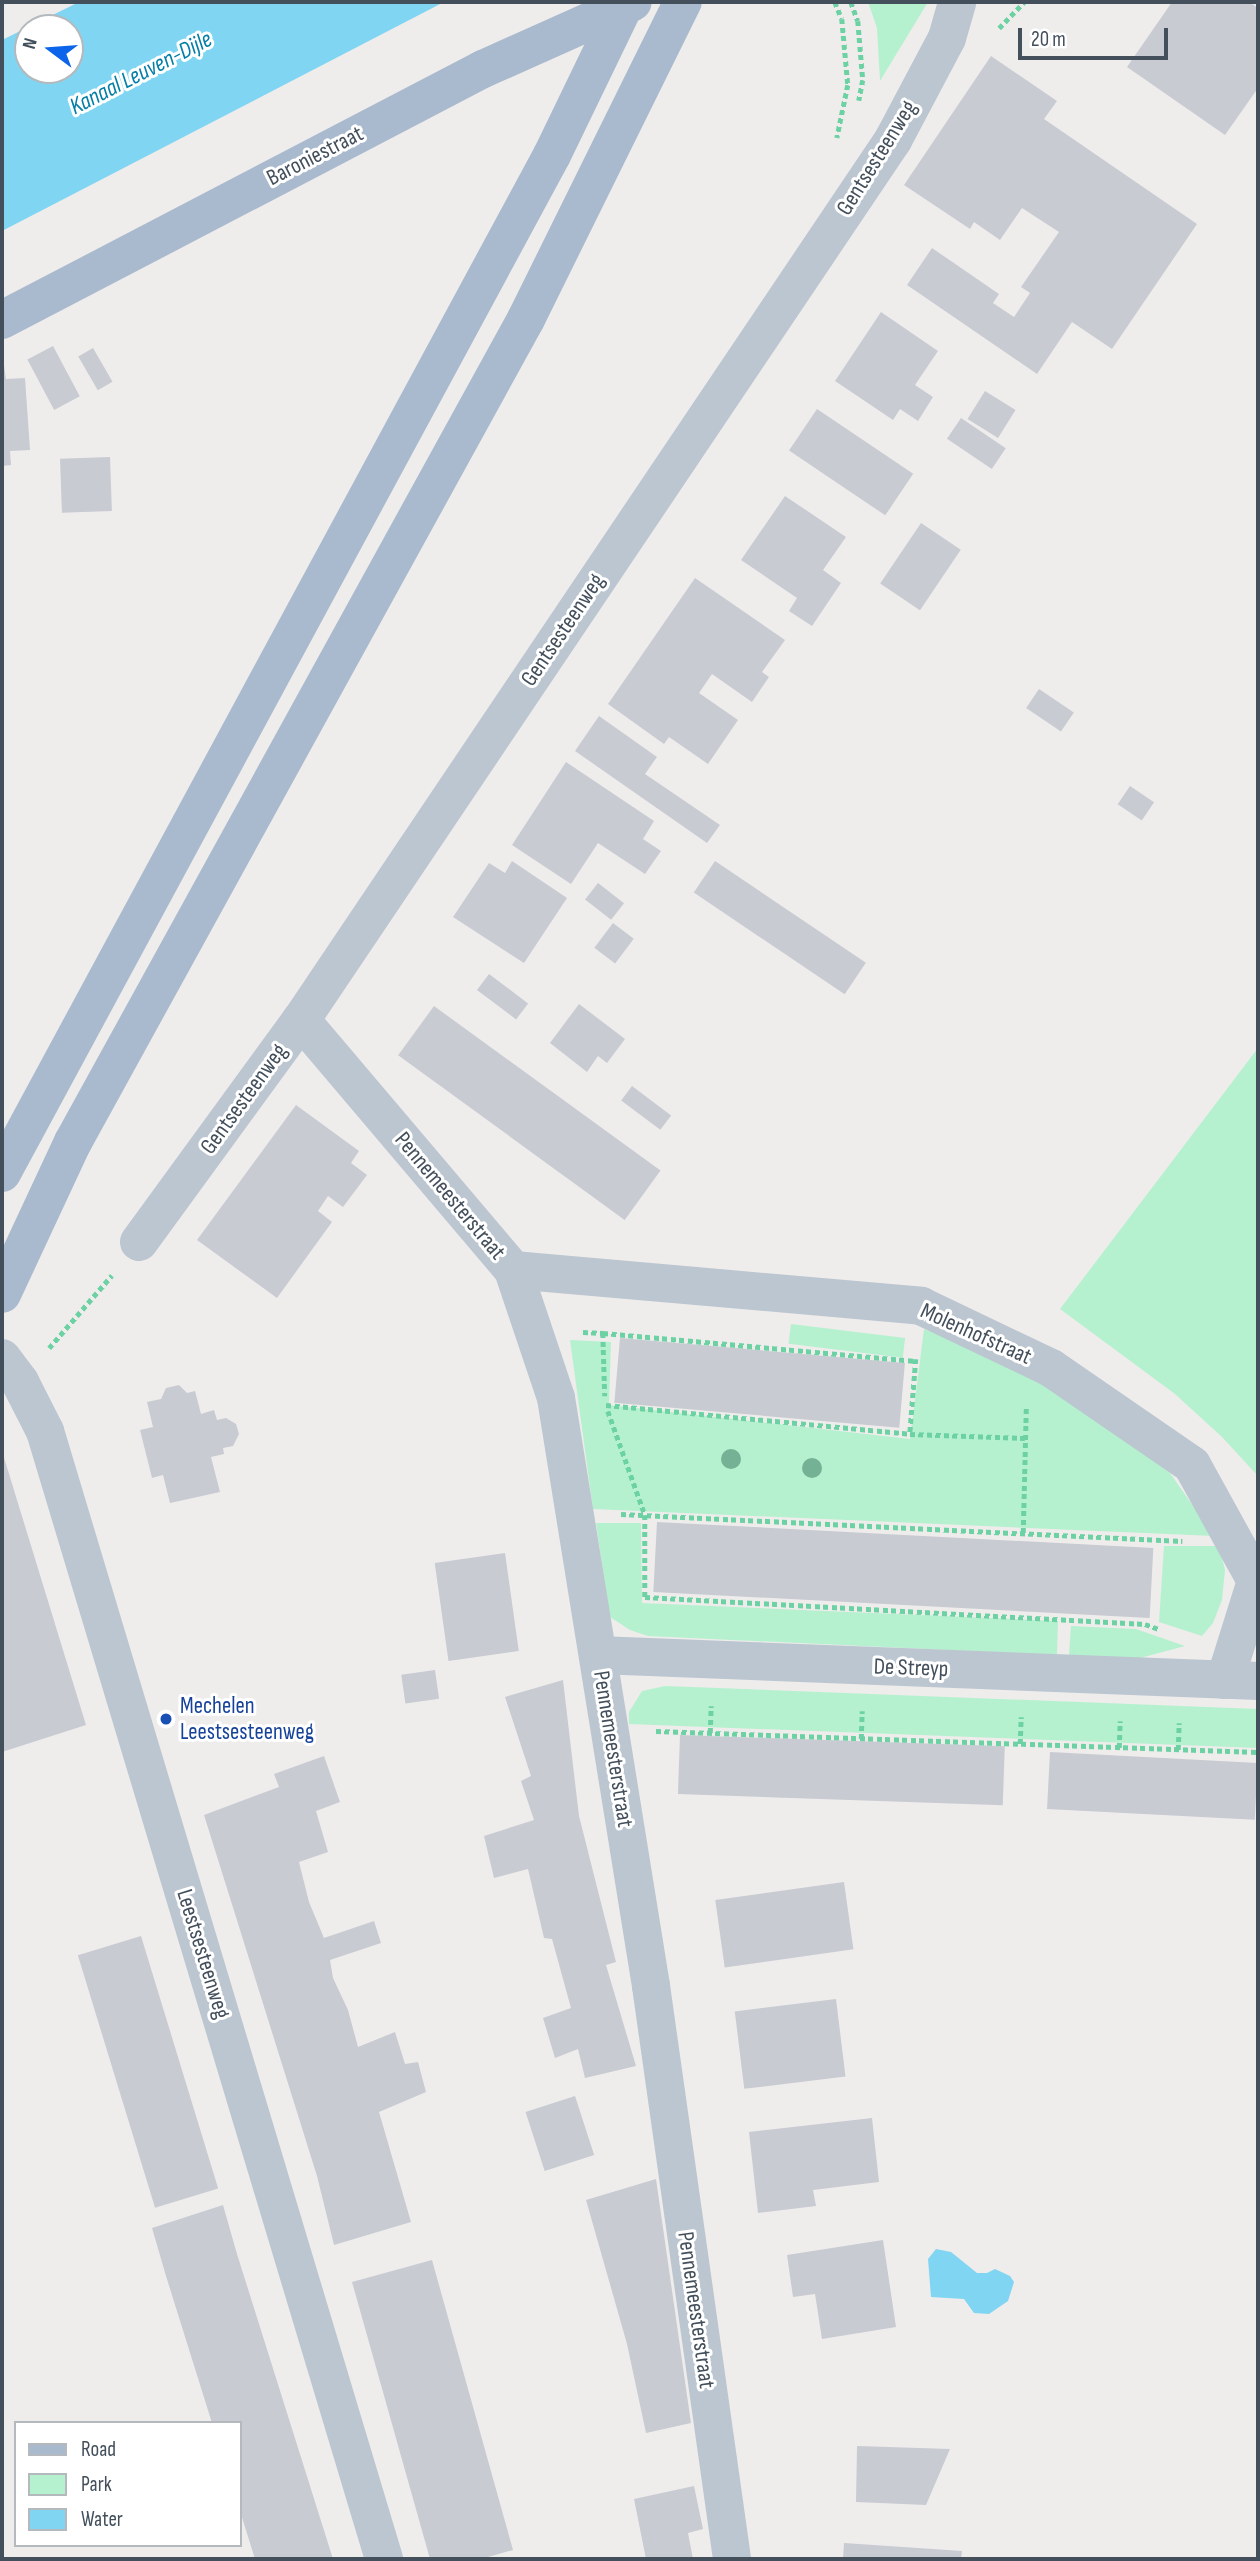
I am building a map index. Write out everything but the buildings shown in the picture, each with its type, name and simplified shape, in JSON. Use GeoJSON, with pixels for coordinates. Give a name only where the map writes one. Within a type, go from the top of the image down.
{"type":"FeatureCollection","features":[{"type":"Feature","properties":{"kind":"main road"},"geometry":{"type":"LineString","coordinates":[[2,1173],[552,155],[626,2]]}},
{"type":"Feature","properties":{"kind":"main road","name":"Baroniestraat"},"geometry":{"type":"LineString","coordinates":[[2,320],[483,69],[633,2]]}},
{"type":"Feature","properties":{"kind":"main road"},"geometry":{"type":"LineString","coordinates":[[2,1294],[73,1142],[526,319],[630,114],[683,2]]}},
{"type":"Feature","properties":{"kind":"street","name":"Gentsesteenweg"},"geometry":{"type":"LineString","coordinates":[[139,1242],[301,1020],[892,140],[947,38],[957,2]]}},
{"type":"Feature","properties":{"kind":"street","name":"Pennemeesterstraat"},"geometry":{"type":"LineString","coordinates":[[301,1020],[513,1270],[556,1398],[651,1986],[732,2559]]}},
{"type":"Feature","properties":{"kind":"street","name":"Molenhofstraat"},"geometry":{"type":"LineString","coordinates":[[513,1270],[921,1306],[1051,1368],[1192,1465],[1257,1582]]}},
{"type":"Feature","properties":{"kind":"street","name":"Leestsesteenweg"},"geometry":{"type":"LineString","coordinates":[[11,1370],[45,1431],[384,2559]]}},
{"type":"Feature","properties":{"kind":"street","name":"De Streyp"},"geometry":{"type":"LineString","coordinates":[[598,1655],[1241,1681],[1257,1582]]}},
{"type":"Feature","properties":{"kind":"path"},"geometry":{"type":"LineString","coordinates":[[835,2],[842,19],[848,85],[835,144]]}},
{"type":"Feature","properties":{"kind":"path"},"geometry":{"type":"LineString","coordinates":[[11,1370],[139,1242]]}},
{"type":"Feature","properties":{"kind":"path"},"geometry":{"type":"LineString","coordinates":[[910,1434],[921,1306]]}},
{"type":"Feature","properties":{"kind":"path"},"geometry":{"type":"LineString","coordinates":[[533,1329],[916,1361]]}},
{"type":"Feature","properties":{"kind":"path"},"geometry":{"type":"LineString","coordinates":[[603,1334],[606,1405],[645,1516],[645,1597],[1145,1624],[1167,1632]]}},
{"type":"Feature","properties":{"kind":"path"},"geometry":{"type":"LineString","coordinates":[[1023,1533],[1026,1356]]}},
{"type":"Feature","properties":{"kind":"path"},"geometry":{"type":"LineString","coordinates":[[606,1405],[910,1434],[1025,1438]]}},
{"type":"Feature","properties":{"kind":"path"},"geometry":{"type":"LineString","coordinates":[[575,1514],[1237,1544]]}},
{"type":"Feature","properties":{"kind":"path"},"geometry":{"type":"LineString","coordinates":[[609,1730],[1258,1752]]}},
{"type":"Feature","properties":{"kind":"green space"},"geometry":{"type":"Polygon","coordinates":[[[868,2],[928,2],[880,81],[877,28],[868,2]]]}},
{"type":"Feature","properties":{"kind":"green space"},"geometry":{"type":"Polygon","coordinates":[[[1258,1048],[1258,1476],[1222,1437],[1175,1394],[1060,1309],[1258,1048]]]}},
{"type":"Feature","properties":{"kind":"green space"},"geometry":{"type":"Polygon","coordinates":[[[791,1324],[905,1338],[903,1358],[789,1344],[791,1324]]]}},
{"type":"Feature","properties":{"kind":"green space"},"geometry":{"type":"Polygon","coordinates":[[[924,1329],[1036,1374],[1170,1473],[1214,1536],[593,1509],[570,1340],[611,1342],[609,1405],[910,1439],[924,1329]]]}},
{"type":"Feature","properties":{"kind":"green space"},"geometry":{"type":"Polygon","coordinates":[[[596,1523],[641,1523],[642,1603],[1058,1621],[1057,1655],[648,1636],[630,1630],[610,1617],[596,1523]]]}},
{"type":"Feature","properties":{"kind":"green space"},"geometry":{"type":"Polygon","coordinates":[[[1164,1546],[1219,1546],[1225,1570],[1222,1600],[1213,1623],[1202,1636],[1159,1622],[1164,1546]]]}},
{"type":"Feature","properties":{"kind":"green space"},"geometry":{"type":"Polygon","coordinates":[[[1071,1626],[1136,1629],[1185,1646],[1129,1661],[1069,1655],[1071,1626]]]}},
{"type":"Feature","properties":{"kind":"green space"},"geometry":{"type":"Polygon","coordinates":[[[665,1686],[1258,1709],[1258,1748],[629,1724],[629,1712],[642,1691],[665,1686]]]}},
{"type":"Feature","properties":{"kind":"water","name":"Kanaal Leuven-Dijle"},"geometry":{"type":"Polygon","coordinates":[[[79,2],[444,2],[2,231],[2,40],[14,34],[14,84],[84,84],[84,14],[55,14],[79,2]]]}},
{"type":"Feature","properties":{"kind":"water"},"geometry":{"type":"Polygon","coordinates":[[[936,2249],[951,2252],[977,2273],[987,2273],[995,2269],[1010,2276],[1014,2282],[1008,2301],[989,2314],[974,2313],[964,2299],[931,2297],[928,2259],[936,2249]]]}},
{"type":"Feature","properties":{"kind":"place","name":"Mechelen Leestsesteenweg"},"geometry":{"type":"Point","coordinates":[166,1719]}}]}
